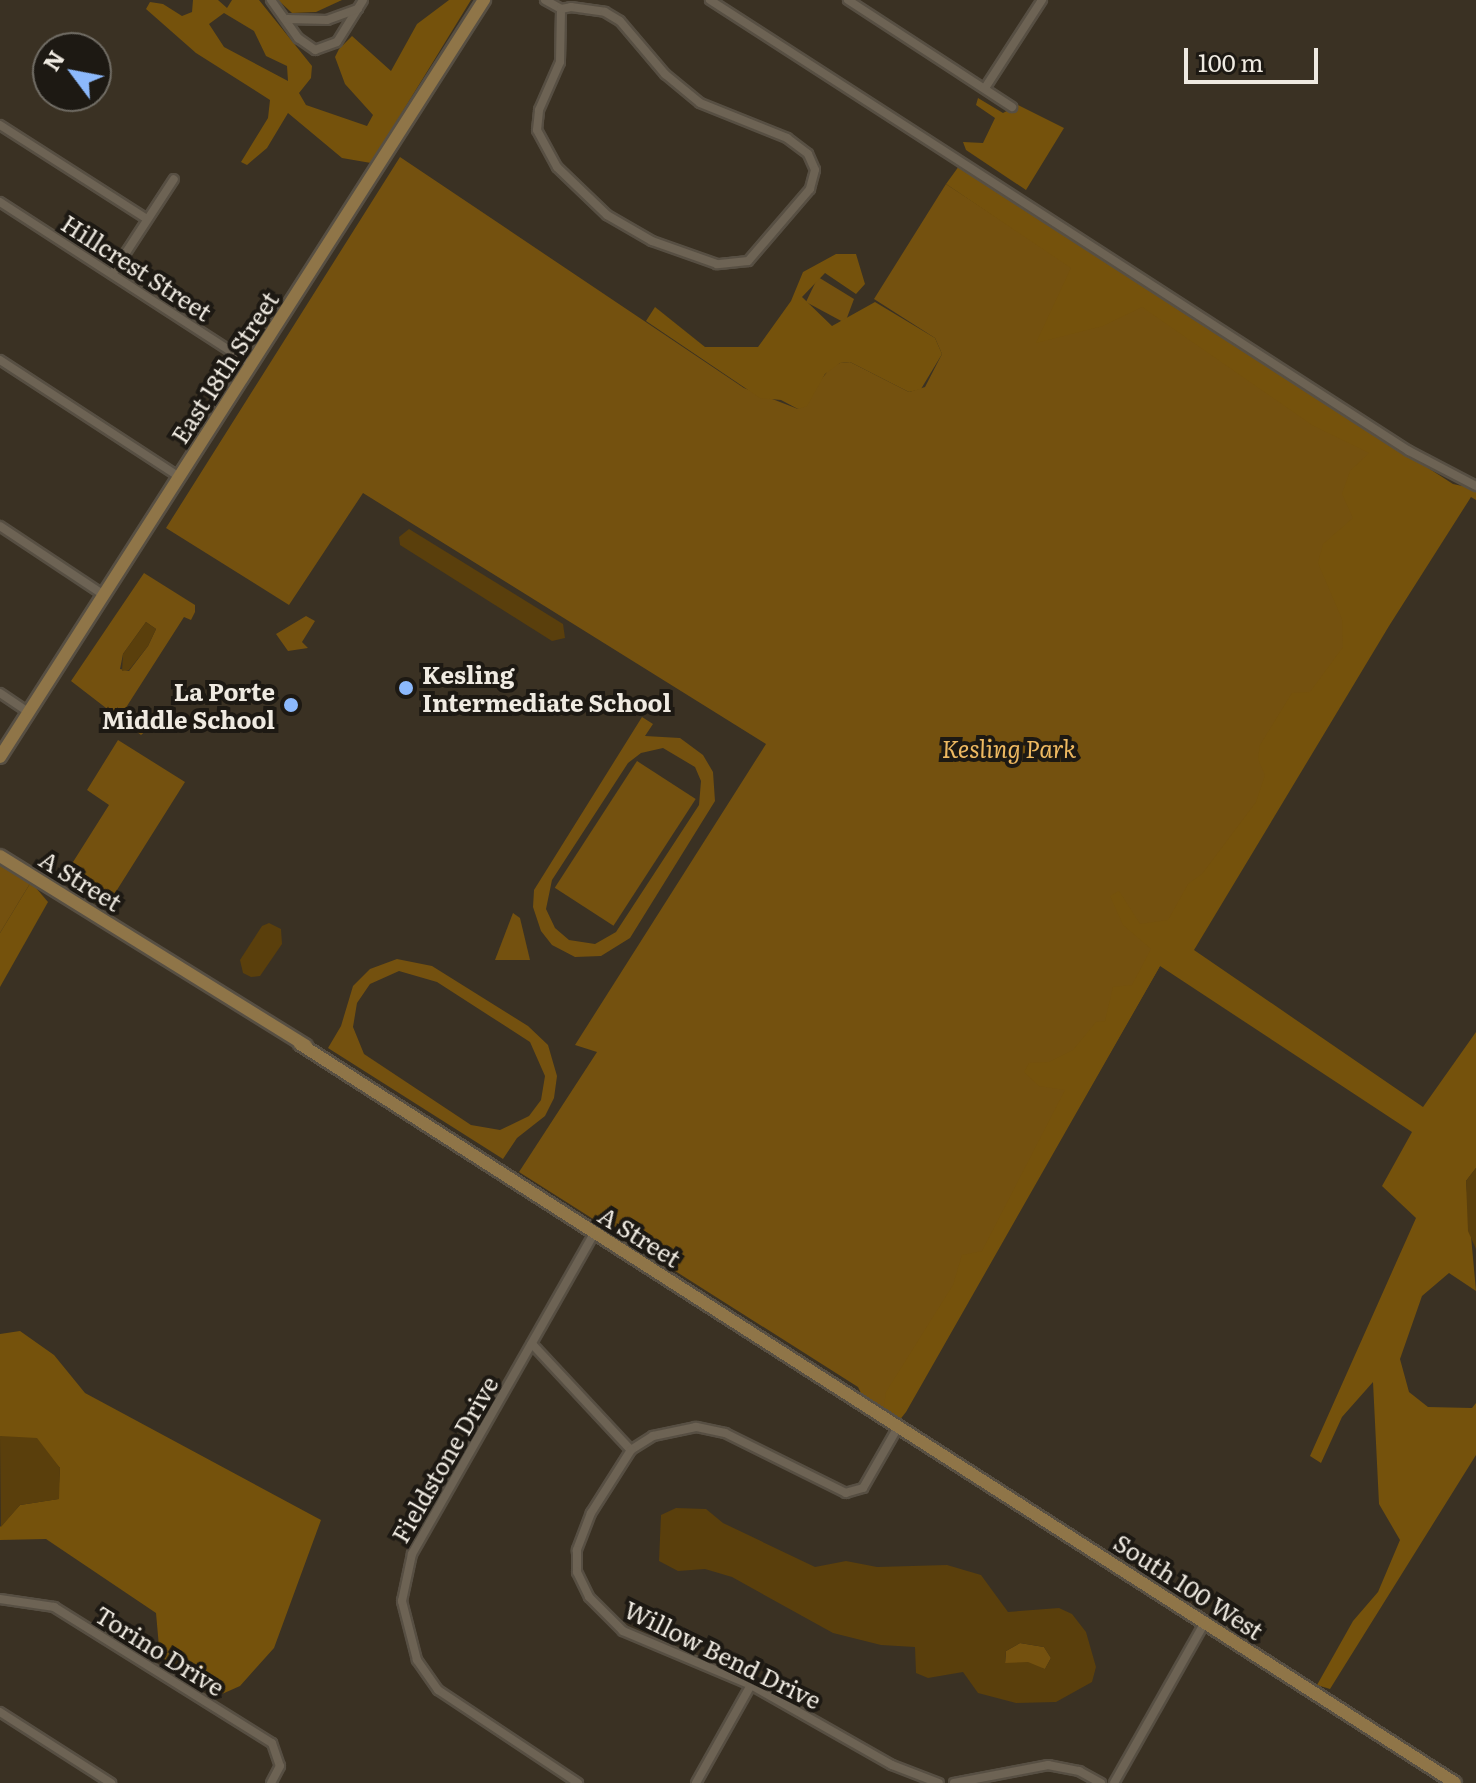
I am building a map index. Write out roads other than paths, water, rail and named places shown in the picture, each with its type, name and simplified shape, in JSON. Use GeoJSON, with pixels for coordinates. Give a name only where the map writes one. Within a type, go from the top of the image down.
{"type":"FeatureCollection","features":[{"type":"Feature","properties":{"kind":"street"},"geometry":{"type":"LineString","coordinates":[[271,0],[304,44],[321,50],[337,42],[363,0]]}},
{"type":"Feature","properties":{"kind":"street","name":"East 18th Street"},"geometry":{"type":"LineString","coordinates":[[0,757],[484,0]]}},
{"type":"Feature","properties":{"kind":"street"},"geometry":{"type":"LineString","coordinates":[[545,0],[561,9],[584,8],[620,21],[665,74],[700,103],[787,138],[808,154],[815,170],[810,189],[748,261],[717,264],[652,241],[607,215],[557,167],[537,130],[539,110],[560,62],[561,9]]}},
{"type":"Feature","properties":{"kind":"street"},"geometry":{"type":"LineString","coordinates":[[710,0],[1409,451],[1476,486]]}},
{"type":"Feature","properties":{"kind":"street"},"geometry":{"type":"LineString","coordinates":[[848,0],[1012,107]]}},
{"type":"Feature","properties":{"kind":"street"},"geometry":{"type":"LineString","coordinates":[[863,10],[869,0]]}},
{"type":"Feature","properties":{"kind":"street"},"geometry":{"type":"LineString","coordinates":[[985,88],[1042,0]]}},
{"type":"Feature","properties":{"kind":"street"},"geometry":{"type":"LineString","coordinates":[[287,19],[327,20],[358,9]]}},
{"type":"Feature","properties":{"kind":"street"},"geometry":{"type":"LineString","coordinates":[[0,125],[147,219]]}},
{"type":"Feature","properties":{"kind":"street"},"geometry":{"type":"LineString","coordinates":[[112,274],[174,179]]}},
{"type":"Feature","properties":{"kind":"street","name":"Hillcrest Street"},"geometry":{"type":"LineString","coordinates":[[0,202],[252,365]]}},
{"type":"Feature","properties":{"kind":"street"},"geometry":{"type":"LineString","coordinates":[[0,360],[178,476]]}},
{"type":"Feature","properties":{"kind":"street"},"geometry":{"type":"LineString","coordinates":[[0,526],[104,595]]}},
{"type":"Feature","properties":{"kind":"street"},"geometry":{"type":"LineString","coordinates":[[0,693],[28,712]]}},
{"type":"Feature","properties":{"kind":"street","name":"A Street"},"geometry":{"type":"LineString","coordinates":[[0,856],[300,1044],[327,1057],[357,1083],[898,1427]]}},
{"type":"Feature","properties":{"kind":"street","name":"Fieldstone Drive"},"geometry":{"type":"LineString","coordinates":[[578,1783],[438,1690],[417,1660],[402,1601],[412,1554],[594,1234]]}},
{"type":"Feature","properties":{"kind":"street"},"geometry":{"type":"LineString","coordinates":[[532,1344],[631,1450],[681,1428],[710,1429],[853,1492],[863,1488],[898,1427]]}},
{"type":"Feature","properties":{"kind":"street","name":"South 100 West"},"geometry":{"type":"LineString","coordinates":[[898,1427],[1455,1783]]}},
{"type":"Feature","properties":{"kind":"street","name":"Willow Bend Drive"},"geometry":{"type":"LineString","coordinates":[[631,1450],[583,1531],[577,1572],[589,1597],[623,1631],[751,1685],[892,1765],[939,1783]]}},
{"type":"Feature","properties":{"kind":"street","name":"Torino Drive"},"geometry":{"type":"LineString","coordinates":[[0,1599],[54,1607],[272,1743],[280,1766],[271,1783]]}},
{"type":"Feature","properties":{"kind":"street"},"geometry":{"type":"LineString","coordinates":[[1114,1783],[1205,1622]]}},
{"type":"Feature","properties":{"kind":"street"},"geometry":{"type":"LineString","coordinates":[[696,1783],[751,1685]]}},
{"type":"Feature","properties":{"kind":"street"},"geometry":{"type":"LineString","coordinates":[[0,1712],[111,1783]]}},
{"type":"Feature","properties":{"kind":"street"},"geometry":{"type":"LineString","coordinates":[[954,1783],[1048,1765],[1079,1771],[1101,1783]]}},
{"type":"Feature","properties":{"kind":"place","name":"Kesling Intermediate School"},"geometry":{"type":"Point","coordinates":[406,688]}},
{"type":"Feature","properties":{"kind":"place","name":"La Porte Middle School"},"geometry":{"type":"Point","coordinates":[291,705]}},
{"type":"Feature","properties":{"kind":"park label","name":"Kesling Park"},"geometry":{"type":"Point","coordinates":[1009,748]}}]}
